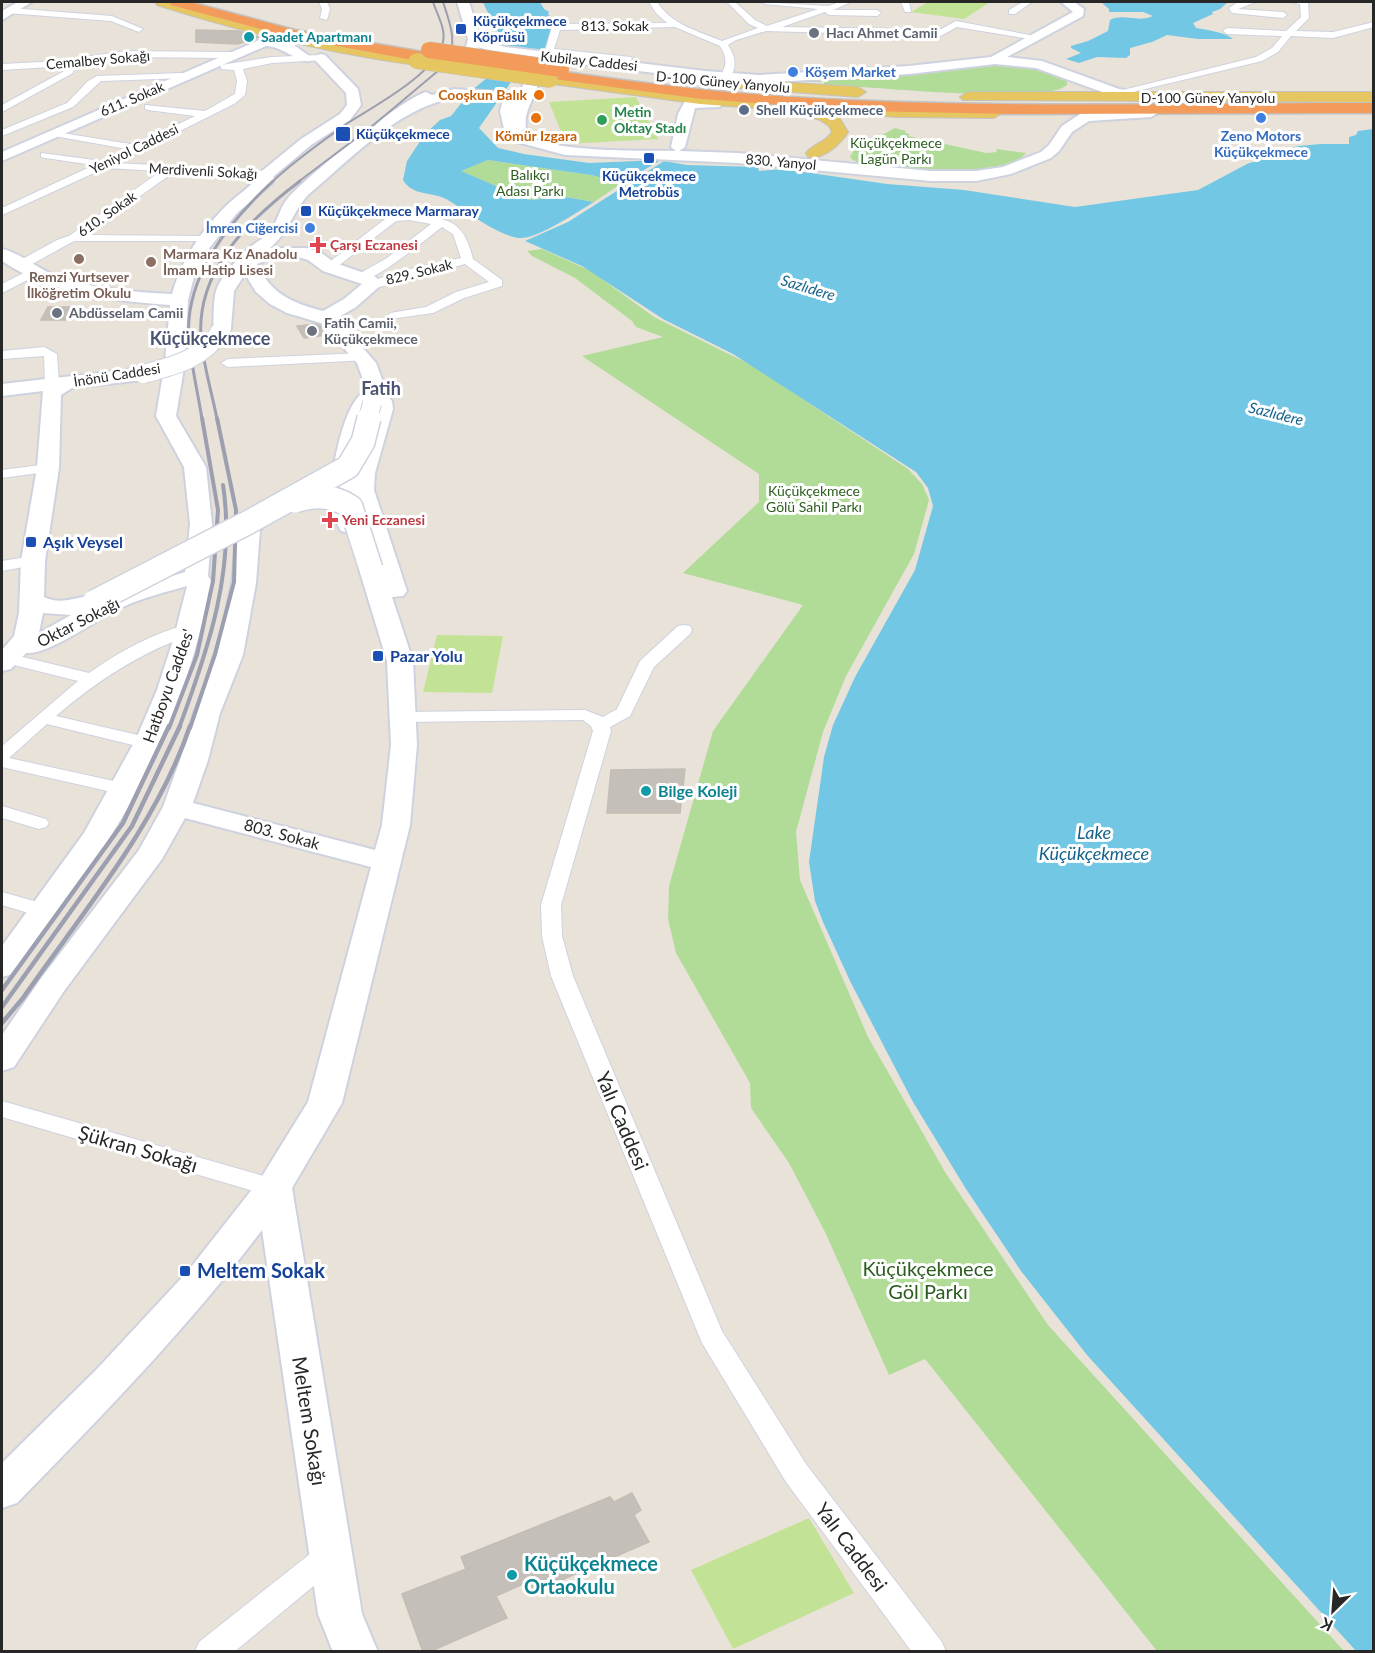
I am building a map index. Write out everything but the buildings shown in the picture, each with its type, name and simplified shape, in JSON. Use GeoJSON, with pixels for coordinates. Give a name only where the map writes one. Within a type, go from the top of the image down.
{"type":"FeatureCollection","features":[{"type":"Feature","properties":{"kind":"highway"},"geometry":{"type":"LineString","coordinates":[[176,2],[279,36],[332,46],[425,53],[742,90],[1002,102],[1374,99]]}},
{"type":"Feature","properties":{"kind":"highway"},"geometry":{"type":"LineString","coordinates":[[207,2],[306,29],[425,53]]}},
{"type":"Feature","properties":{"kind":"highway"},"geometry":{"type":"LineString","coordinates":[[553,68],[671,92],[791,102],[1039,110]]}},
{"type":"Feature","properties":{"kind":"highway"},"geometry":{"type":"LineString","coordinates":[[742,90],[929,95]]}},
{"type":"Feature","properties":{"kind":"highway"},"geometry":{"type":"LineString","coordinates":[[830,108],[1374,110]]}},
{"type":"Feature","properties":{"kind":"main road"},"geometry":{"type":"LineString","coordinates":[[6,14],[26,2]]}},
{"type":"Feature","properties":{"kind":"main road"},"geometry":{"type":"LineString","coordinates":[[162,2],[208,17],[340,50],[425,53]]}},
{"type":"Feature","properties":{"kind":"main road"},"geometry":{"type":"LineString","coordinates":[[222,2],[425,53]]}},
{"type":"Feature","properties":{"kind":"main road"},"geometry":{"type":"LineString","coordinates":[[463,2],[475,46]]}},
{"type":"Feature","properties":{"kind":"main road","name":"Kubilay Caddesi"},"geometry":{"type":"LineString","coordinates":[[995,60],[1079,13],[1078,9],[1067,2]]}},
{"type":"Feature","properties":{"kind":"main road"},"geometry":{"type":"LineString","coordinates":[[264,42],[279,36]]}},
{"type":"Feature","properties":{"kind":"main road"},"geometry":{"type":"LineString","coordinates":[[279,36],[317,60],[425,53]]}},
{"type":"Feature","properties":{"kind":"main road"},"geometry":{"type":"LineString","coordinates":[[298,40],[317,60]]}},
{"type":"Feature","properties":{"kind":"main road","name":"611. Sokak"},"geometry":{"type":"LineString","coordinates":[[2,157],[210,64],[235,61],[264,42]]}},
{"type":"Feature","properties":{"kind":"main road","name":"Kubilay Caddesi"},"geometry":{"type":"LineString","coordinates":[[475,46],[505,51],[553,68],[772,82],[930,70],[994,62],[1047,69],[1069,78],[1081,90],[1090,93],[1116,93]]}},
{"type":"Feature","properties":{"kind":"main road","name":"İnönü Caddesi"},"geometry":{"type":"LineString","coordinates":[[10,389],[57,387],[142,374],[190,358],[219,336],[222,328],[225,291],[235,274],[251,255],[277,234],[292,203],[302,192],[373,133],[458,73],[475,46]]}},
{"type":"Feature","properties":{"kind":"main road","name":"Hatboyu Caddes'"},"geometry":{"type":"LineString","coordinates":[[2,968],[91,847],[125,789],[149,743],[190,629],[200,582],[196,576],[196,551],[201,524],[196,475],[189,455],[166,416],[175,362],[179,300],[191,263],[231,210],[266,180],[267,174],[306,142],[345,117],[354,105],[353,92],[317,60]]}},
{"type":"Feature","properties":{"kind":"main road","name":"Kubilay Caddesi"},"geometry":{"type":"LineString","coordinates":[[553,68],[779,79],[909,70],[995,60],[1037,64],[1055,69],[1151,105]]}},
{"type":"Feature","properties":{"kind":"main road"},"geometry":{"type":"LineString","coordinates":[[411,106],[444,95],[466,91],[507,93],[518,90],[532,79],[553,68],[700,99],[923,113],[1151,105],[1374,110]]}},
{"type":"Feature","properties":{"kind":"main road","name":"D-100 Güney Yanyolu"},"geometry":{"type":"LineString","coordinates":[[553,68],[747,85],[1151,105],[1374,99]]}},
{"type":"Feature","properties":{"kind":"main road"},"geometry":{"type":"LineString","coordinates":[[458,73],[455,85],[466,91]]}},
{"type":"Feature","properties":{"kind":"main road","name":"830. Yanyol"},"geometry":{"type":"LineString","coordinates":[[532,79],[530,95],[521,108],[517,122],[519,127],[534,139],[579,150],[627,152],[680,150],[838,162],[841,157],[855,165],[875,170],[957,174],[1004,168],[1047,150]]}},
{"type":"Feature","properties":{"kind":"main road"},"geometry":{"type":"LineString","coordinates":[[992,97],[1044,95],[1064,90],[1075,84]]}},
{"type":"Feature","properties":{"kind":"main road","name":"830. Yanyol"},"geometry":{"type":"LineString","coordinates":[[507,93],[512,98],[507,111],[508,119],[512,129],[522,139],[565,151],[592,154],[680,150]]}},
{"type":"Feature","properties":{"kind":"main road"},"geometry":{"type":"LineString","coordinates":[[680,150],[685,114],[690,104],[715,104]]}},
{"type":"Feature","properties":{"kind":"main road"},"geometry":{"type":"LineString","coordinates":[[776,104],[821,115],[838,126],[840,132],[836,139],[814,159]]}},
{"type":"Feature","properties":{"kind":"main road","name":"830. Yanyol"},"geometry":{"type":"LineString","coordinates":[[814,159],[897,175],[968,176],[1006,171],[1031,163],[1067,129],[1085,117],[1151,105]]}},
{"type":"Feature","properties":{"kind":"main road"},"geometry":{"type":"LineString","coordinates":[[302,192],[305,197],[299,235],[314,256],[329,267],[367,281],[331,314]]}},
{"type":"Feature","properties":{"kind":"main road"},"geometry":{"type":"LineString","coordinates":[[267,241],[280,246],[299,235]]}},
{"type":"Feature","properties":{"kind":"main road"},"geometry":{"type":"LineString","coordinates":[[10,656],[94,602],[348,467],[363,442],[374,398],[364,357],[331,314],[290,308],[271,298],[255,280],[247,262],[282,251],[314,256]]}},
{"type":"Feature","properties":{"kind":"main road"},"geometry":{"type":"LineString","coordinates":[[2,254],[27,269],[64,284],[90,290],[179,300]]}},
{"type":"Feature","properties":{"kind":"main road"},"geometry":{"type":"LineString","coordinates":[[329,267],[339,286],[331,314]]}},
{"type":"Feature","properties":{"kind":"main road"},"geometry":{"type":"LineString","coordinates":[[10,656],[26,638],[31,613],[33,561],[48,468],[57,387]]}},
{"type":"Feature","properties":{"kind":"main road"},"geometry":{"type":"LineString","coordinates":[[374,398],[362,405],[346,453],[343,484],[351,538],[370,598],[391,632]]}},
{"type":"Feature","properties":{"kind":"main road"},"geometry":{"type":"LineString","coordinates":[[374,398],[382,401],[383,409],[364,473],[363,490],[395,588],[396,611],[391,632]]}},
{"type":"Feature","properties":{"kind":"main road"},"geometry":{"type":"LineString","coordinates":[[2,1059],[52,984],[152,853],[177,807],[194,760],[207,713],[230,655],[244,583],[249,528],[266,514],[302,495],[330,490],[343,484]]}},
{"type":"Feature","properties":{"kind":"main road"},"geometry":{"type":"LineString","coordinates":[[2,1490],[111,1381],[201,1282],[274,1188],[325,1102],[396,825],[404,745],[400,661],[351,507],[346,502],[325,497],[305,497],[276,507]]}},
{"type":"Feature","properties":{"kind":"main road","name":"Oktar Sokağı"},"geometry":{"type":"LineString","coordinates":[[10,656],[57,634],[108,605],[134,594],[196,576]]}},
{"type":"Feature","properties":{"kind":"main road"},"geometry":{"type":"LineString","coordinates":[[30,599],[46,607],[59,609],[80,607],[94,602]]}},
{"type":"Feature","properties":{"kind":"main road","name":"803. Sokak"},"geometry":{"type":"LineString","coordinates":[[177,807],[387,862]]}},
{"type":"Feature","properties":{"kind":"main road","name":"Meltem Sokağı"},"geometry":{"type":"LineString","coordinates":[[274,1188],[340,1614],[356,1652]]}},
{"type":"Feature","properties":{"kind":"street"},"geometry":{"type":"LineString","coordinates":[[276,2],[276,12]]}},
{"type":"Feature","properties":{"kind":"street"},"geometry":{"type":"LineString","coordinates":[[323,2],[326,9],[324,18]]}},
{"type":"Feature","properties":{"kind":"street"},"geometry":{"type":"LineString","coordinates":[[653,2],[665,19],[723,44],[730,58],[730,68],[724,77]]}},
{"type":"Feature","properties":{"kind":"street"},"geometry":{"type":"LineString","coordinates":[[731,2],[767,29],[901,32],[935,36],[956,24],[969,24],[1036,37]]}},
{"type":"Feature","properties":{"kind":"street"},"geometry":{"type":"LineString","coordinates":[[765,2],[831,7]]}},
{"type":"Feature","properties":{"kind":"street"},"geometry":{"type":"LineString","coordinates":[[723,44],[733,38],[767,29],[845,2]]}},
{"type":"Feature","properties":{"kind":"street"},"geometry":{"type":"LineString","coordinates":[[1012,12],[1028,2]]}},
{"type":"Feature","properties":{"kind":"street"},"geometry":{"type":"LineString","coordinates":[[1252,2],[1241,3],[1233,8],[1235,11],[1283,15]]}},
{"type":"Feature","properties":{"kind":"street"},"geometry":{"type":"LineString","coordinates":[[1116,93],[1246,63],[1275,50],[1305,18],[1304,2],[1295,2]]}},
{"type":"Feature","properties":{"kind":"street"},"geometry":{"type":"LineString","coordinates":[[821,11],[877,13]]}},
{"type":"Feature","properties":{"kind":"street"},"geometry":{"type":"LineString","coordinates":[[6,14],[112,19],[139,29]]}},
{"type":"Feature","properties":{"kind":"street"},"geometry":{"type":"LineString","coordinates":[[1227,31],[1333,35],[1374,24]]}},
{"type":"Feature","properties":{"kind":"street","name":"813. Sokak"},"geometry":{"type":"LineString","coordinates":[[628,59],[549,51],[556,27],[675,25]]}},
{"type":"Feature","properties":{"kind":"street","name":"Cemalbey Sokağı"},"geometry":{"type":"LineString","coordinates":[[2,67],[71,62],[125,54],[257,62],[317,60]]}},
{"type":"Feature","properties":{"kind":"street","name":"Yeniyol Caddesi"},"geometry":{"type":"LineString","coordinates":[[2,212],[231,102],[240,94],[242,81],[235,61]]}},
{"type":"Feature","properties":{"kind":"street"},"geometry":{"type":"LineString","coordinates":[[2,110],[70,71],[71,62]]}},
{"type":"Feature","properties":{"kind":"street"},"geometry":{"type":"LineString","coordinates":[[2,132],[70,105],[78,99],[93,80],[183,76]]}},
{"type":"Feature","properties":{"kind":"street"},"geometry":{"type":"LineString","coordinates":[[148,107],[205,114]]}},
{"type":"Feature","properties":{"kind":"street"},"geometry":{"type":"LineString","coordinates":[[2,110],[43,116]]}},
{"type":"Feature","properties":{"kind":"street"},"geometry":{"type":"LineString","coordinates":[[54,133],[138,148]]}},
{"type":"Feature","properties":{"kind":"street","name":"Merdivenli Sokağı"},"geometry":{"type":"LineString","coordinates":[[45,155],[103,165],[267,174]]}},
{"type":"Feature","properties":{"kind":"street","name":"610. Sokak"},"geometry":{"type":"LineString","coordinates":[[73,238],[102,214],[171,169]]}},
{"type":"Feature","properties":{"kind":"street"},"geometry":{"type":"LineString","coordinates":[[329,267],[393,218],[424,218],[441,222],[458,232],[467,260],[498,283],[460,295],[429,310],[394,316]]}},
{"type":"Feature","properties":{"kind":"street"},"geometry":{"type":"LineString","coordinates":[[367,281],[441,222]]}},
{"type":"Feature","properties":{"kind":"street"},"geometry":{"type":"LineString","coordinates":[[2,289],[61,242],[73,238],[207,239]]}},
{"type":"Feature","properties":{"kind":"street","name":"829. Sokak"},"geometry":{"type":"LineString","coordinates":[[367,281],[467,260]]}},
{"type":"Feature","properties":{"kind":"street"},"geometry":{"type":"LineString","coordinates":[[2,355],[44,351],[50,354],[57,387]]}},
{"type":"Feature","properties":{"kind":"street"},"geometry":{"type":"LineString","coordinates":[[228,363],[364,357]]}},
{"type":"Feature","properties":{"kind":"street"},"geometry":{"type":"LineString","coordinates":[[2,474],[48,468]]}},
{"type":"Feature","properties":{"kind":"street"},"geometry":{"type":"LineString","coordinates":[[2,566],[33,561]]}},
{"type":"Feature","properties":{"kind":"street"},"geometry":{"type":"LineString","coordinates":[[2,755],[89,678],[137,650],[190,629]]}},
{"type":"Feature","properties":{"kind":"street"},"geometry":{"type":"LineString","coordinates":[[403,717],[585,715],[595,719],[601,725],[624,712],[646,665],[684,630]]}},
{"type":"Feature","properties":{"kind":"street"},"geometry":{"type":"LineString","coordinates":[[10,656],[89,678]]}},
{"type":"Feature","properties":{"kind":"street"},"geometry":{"type":"LineString","coordinates":[[42,718],[149,743]]}},
{"type":"Feature","properties":{"kind":"street","name":"Yalı Caddesi"},"geometry":{"type":"LineString","coordinates":[[601,725],[602,731],[551,904],[552,936],[562,976],[711,1335],[796,1473],[931,1652]]}},
{"type":"Feature","properties":{"kind":"street"},"geometry":{"type":"LineString","coordinates":[[2,762],[125,789]]}},
{"type":"Feature","properties":{"kind":"street"},"geometry":{"type":"LineString","coordinates":[[2,812],[39,823]]}},
{"type":"Feature","properties":{"kind":"street"},"geometry":{"type":"LineString","coordinates":[[2,898],[45,911]]}},
{"type":"Feature","properties":{"kind":"street","name":"Şükran Sokağı"},"geometry":{"type":"LineString","coordinates":[[2,1109],[274,1188]]}},
{"type":"Feature","properties":{"kind":"street"},"geometry":{"type":"LineString","coordinates":[[210,1652],[330,1555]]}},
{"type":"Feature","properties":{"kind":"green space"},"geometry":{"type":"Polygon","coordinates":[[[928,2],[990,2],[964,19],[911,12],[928,2]]]}},
{"type":"Feature","properties":{"kind":"green space"},"geometry":{"type":"Polygon","coordinates":[[[987,63],[1039,69],[1067,81],[1067,85],[1052,91],[990,94],[824,85],[824,82],[792,82],[987,63]]]}},
{"type":"Feature","properties":{"kind":"green space","name":"Metin Oktay Stadı"},"geometry":{"type":"Polygon","coordinates":[[[636,97],[658,139],[566,144],[549,102],[636,97]]]}},
{"type":"Feature","properties":{"kind":"green space","name":"Küçükçekmece Lagün Parkı"},"geometry":{"type":"Polygon","coordinates":[[[895,128],[906,131],[905,133],[910,134],[908,136],[986,153],[997,152],[996,149],[1026,153],[1014,161],[994,167],[939,173],[883,169],[862,164],[850,157],[854,150],[895,128]]]}},
{"type":"Feature","properties":{"kind":"green space","name":"Balıkçı Adası Parkı"},"geometry":{"type":"Polygon","coordinates":[[[488,160],[591,175],[622,183],[594,202],[565,197],[529,200],[460,171],[488,160]]]}},
{"type":"Feature","properties":{"kind":"green space","name":"Küçükçekmece Göl Parkı"},"geometry":{"type":"Polygon","coordinates":[[[542,249],[591,271],[654,317],[753,366],[908,469],[922,484],[929,500],[914,554],[846,676],[823,732],[796,832],[800,880],[868,1037],[945,1172],[1048,1325],[1344,1651],[1157,1651],[925,1359],[889,1375],[825,1232],[789,1163],[751,1108],[750,1083],[676,953],[668,919],[669,886],[713,731],[803,605],[683,573],[759,502],[759,474],[582,356],[663,337],[636,327],[632,321],[575,278],[532,256],[527,251],[542,249]]]}},
{"type":"Feature","properties":{"kind":"green space"},"geometry":{"type":"Polygon","coordinates":[[[437,635],[503,636],[492,693],[423,692],[437,635]]]}},
{"type":"Feature","properties":{"kind":"green space"},"geometry":{"type":"Polygon","coordinates":[[[809,1518],[854,1593],[733,1649],[691,1570],[809,1518]]]}},
{"type":"Feature","properties":{"kind":"water"},"geometry":{"type":"Polygon","coordinates":[[[483,2],[540,2],[551,16],[548,20],[551,24],[549,26],[552,27],[548,47],[533,56],[518,72],[479,128],[498,148],[589,163],[661,160],[622,183],[591,175],[488,160],[461,171],[529,200],[565,197],[594,202],[557,224],[526,237],[519,238],[501,232],[442,197],[412,189],[403,180],[407,161],[425,134],[440,120],[451,116],[472,90],[492,74],[513,48],[501,42],[483,2]]]}},
{"type":"Feature","properties":{"kind":"water"},"geometry":{"type":"Polygon","coordinates":[[[1101,2],[1228,2],[1212,12],[1213,14],[1193,23],[1196,28],[1221,33],[1233,39],[1198,39],[1167,35],[1130,48],[1130,55],[1126,58],[1097,57],[1079,63],[1066,59],[1081,53],[1071,46],[1108,31],[1110,20],[1121,17],[1142,19],[1153,16],[1143,12],[1109,12],[1109,9],[1101,2]]]}},
{"type":"Feature","properties":{"kind":"water","name":"Lake Küçükçekmece"},"geometry":{"type":"Polygon","coordinates":[[[1373,129],[1374,1651],[1357,1652],[1087,1355],[1021,1271],[966,1189],[913,1102],[851,983],[815,901],[809,862],[824,757],[833,725],[855,677],[915,570],[933,506],[928,488],[916,472],[733,354],[663,319],[582,266],[525,241],[568,222],[664,161],[687,165],[758,167],[759,171],[783,169],[887,184],[964,190],[1075,207],[1198,190],[1247,164],[1298,146],[1349,144],[1349,137],[1356,135],[1358,131],[1373,129]]]}},
{"type":"Feature","properties":{"kind":"railway"},"geometry":{"type":"LineString","coordinates":[[272,182],[317,145],[386,100],[428,66],[438,54],[444,37],[433,2]]}},
{"type":"Feature","properties":{"kind":"railway"},"geometry":{"type":"LineString","coordinates":[[298,182],[370,128],[445,65],[452,50],[452,34],[443,2]]}},
{"type":"Feature","properties":{"kind":"railway"},"geometry":{"type":"LineString","coordinates":[[217,419],[201,338],[202,313],[207,290],[217,268],[245,229],[300,181]]}},
{"type":"Feature","properties":{"kind":"railway"},"geometry":{"type":"LineString","coordinates":[[202,419],[189,342],[189,318],[193,295],[212,252],[240,214],[272,182]]}},
{"type":"Feature","properties":{"kind":"railway"},"geometry":{"type":"LineString","coordinates":[[169,728],[197,655],[213,581],[218,510],[202,418]]}},
{"type":"Feature","properties":{"kind":"railway"},"geometry":{"type":"LineString","coordinates":[[190,728],[215,654],[234,582],[236,510],[217,418]]}},
{"type":"Feature","properties":{"kind":"railway"},"geometry":{"type":"LineString","coordinates":[[179,728],[200,669],[217,609],[226,547],[223,485]]}},
{"type":"Feature","properties":{"kind":"railway"},"geometry":{"type":"LineString","coordinates":[[2,990],[123,823],[169,726]]}},
{"type":"Feature","properties":{"kind":"railway"},"geometry":{"type":"LineString","coordinates":[[2,1007],[132,826],[180,726]]}},
{"type":"Feature","properties":{"kind":"railway"},"geometry":{"type":"LineString","coordinates":[[2,1023],[23,998],[93,901],[138,833],[176,763],[190,726]]}},
{"type":"Feature","properties":{"kind":"place","name":"Küçükçekmece Köprüsü"},"geometry":{"type":"Point","coordinates":[461,29]}},
{"type":"Feature","properties":{"kind":"place","name":"Hacı Ahmet Camii"},"geometry":{"type":"Point","coordinates":[814,33]}},
{"type":"Feature","properties":{"kind":"place","name":"Saadet Apartmanı"},"geometry":{"type":"Point","coordinates":[249,37]}},
{"type":"Feature","properties":{"kind":"place","name":"Köşem Market"},"geometry":{"type":"Point","coordinates":[793,72]}},
{"type":"Feature","properties":{"kind":"place","name":"Cooşkun Balık"},"geometry":{"type":"Point","coordinates":[539,95]}},
{"type":"Feature","properties":{"kind":"place","name":"Shell Küçükçekmece"},"geometry":{"type":"Point","coordinates":[744,110]}},
{"type":"Feature","properties":{"kind":"place","name":"Kömür Izgara"},"geometry":{"type":"Point","coordinates":[536,118]}},
{"type":"Feature","properties":{"kind":"place","name":"Zeno Motors Küçükçekmece"},"geometry":{"type":"Point","coordinates":[1261,118]}},
{"type":"Feature","properties":{"kind":"place","name":"Metin Oktay Stadı"},"geometry":{"type":"Point","coordinates":[602,120]}},
{"type":"Feature","properties":{"kind":"place","name":"Küçükçekmece"},"geometry":{"type":"Point","coordinates":[343,134]}},
{"type":"Feature","properties":{"kind":"place","name":"Küçükçekmece Metrobüs"},"geometry":{"type":"Point","coordinates":[649,158]}},
{"type":"Feature","properties":{"kind":"place","name":"Küçükçekmece Marmaray"},"geometry":{"type":"Point","coordinates":[306,211]}},
{"type":"Feature","properties":{"kind":"place","name":"İmren Ciğercisi"},"geometry":{"type":"Point","coordinates":[310,228]}},
{"type":"Feature","properties":{"kind":"place","name":"Çarşı Eczanesi"},"geometry":{"type":"Point","coordinates":[318,245]}},
{"type":"Feature","properties":{"kind":"place","name":"Remzi Yurtsever İlköğretim Okulu"},"geometry":{"type":"Point","coordinates":[79,259]}},
{"type":"Feature","properties":{"kind":"place","name":"Marmara Kız Anadolu İmam Hatip Lisesi"},"geometry":{"type":"Point","coordinates":[151,262]}},
{"type":"Feature","properties":{"kind":"place","name":"Abdüsselam Camii"},"geometry":{"type":"Point","coordinates":[57,313]}},
{"type":"Feature","properties":{"kind":"place","name":"Fatih Camii, Küçükçekmece"},"geometry":{"type":"Point","coordinates":[312,331]}},
{"type":"Feature","properties":{"kind":"place","name":"Yeni Eczanesi"},"geometry":{"type":"Point","coordinates":[330,520]}},
{"type":"Feature","properties":{"kind":"place","name":"Aşık Veysel"},"geometry":{"type":"Point","coordinates":[31,542]}},
{"type":"Feature","properties":{"kind":"place","name":"Pazar Yolu"},"geometry":{"type":"Point","coordinates":[378,656]}},
{"type":"Feature","properties":{"kind":"place","name":"Bilge Koleji"},"geometry":{"type":"Point","coordinates":[646,791]}},
{"type":"Feature","properties":{"kind":"place","name":"Meltem Sokak"},"geometry":{"type":"Point","coordinates":[185,1271]}},
{"type":"Feature","properties":{"kind":"place","name":"Küçükçekmece Ortaokulu"},"geometry":{"type":"Point","coordinates":[512,1575]}},
{"type":"Feature","properties":{"kind":"district","name":"Küçükçekmece"},"geometry":{"type":"Point","coordinates":[210,339]}},
{"type":"Feature","properties":{"kind":"district","name":"Fatih"},"geometry":{"type":"Point","coordinates":[381,389]}},
{"type":"Feature","properties":{"kind":"water label","name":"Sazlıdere"},"geometry":{"type":"Point","coordinates":[808,288]}},
{"type":"Feature","properties":{"kind":"water label","name":"Sazlıdere"},"geometry":{"type":"Point","coordinates":[1276,414]}},
{"type":"Feature","properties":{"kind":"park label","name":"Küçükçekmece Gölü Sahil Parkı"},"geometry":{"type":"Point","coordinates":[814,500]}}]}
